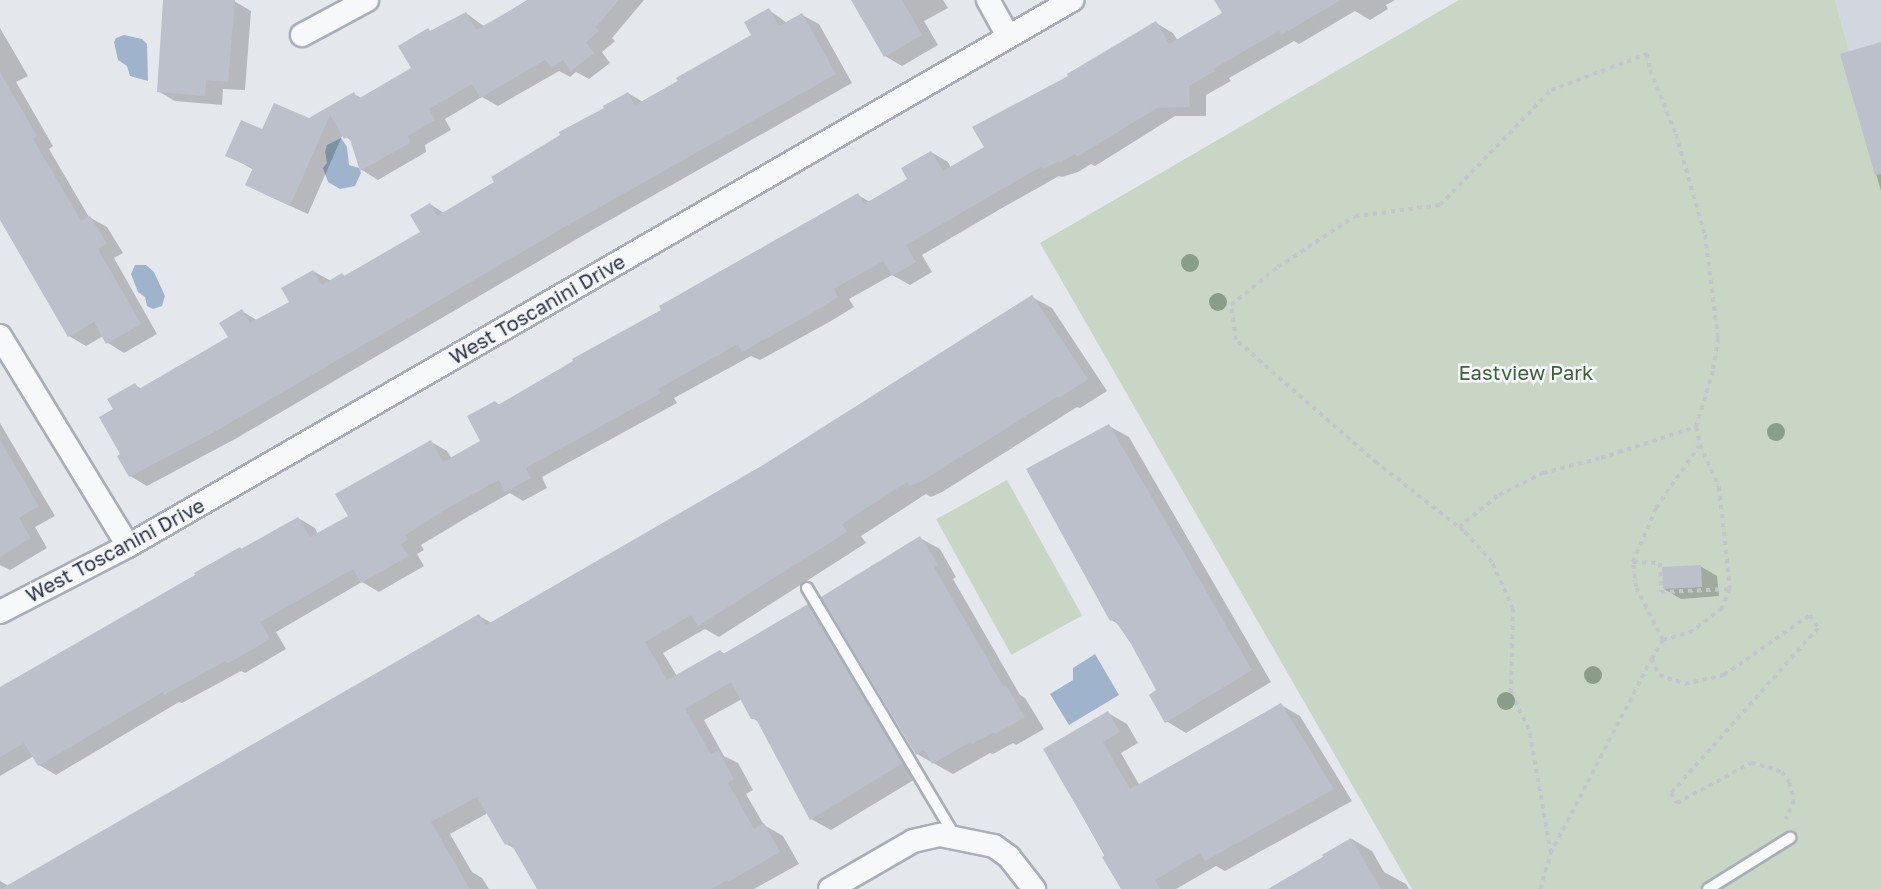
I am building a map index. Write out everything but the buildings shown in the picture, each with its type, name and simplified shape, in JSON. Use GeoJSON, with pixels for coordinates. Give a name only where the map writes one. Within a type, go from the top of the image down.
{"type":"FeatureCollection","features":[{"type":"Feature","properties":{"kind":"street"},"geometry":{"type":"LineString","coordinates":[[302,35],[367,0]]}},
{"type":"Feature","properties":{"kind":"street"},"geometry":{"type":"LineString","coordinates":[[988,0],[1008,36]]}},
{"type":"Feature","properties":{"kind":"street","name":"West Toscanini Drive"},"geometry":{"type":"LineString","coordinates":[[0,612],[128,546],[1072,0]]}},
{"type":"Feature","properties":{"kind":"street"},"geometry":{"type":"LineString","coordinates":[[0,336],[128,546]]}},
{"type":"Feature","properties":{"kind":"street"},"geometry":{"type":"LineString","coordinates":[[830,889],[913,841],[940,835],[994,846],[1009,857],[1034,889]]}},
{"type":"Feature","properties":{"kind":"lane"},"geometry":{"type":"LineString","coordinates":[[807,588],[957,839]]}},
{"type":"Feature","properties":{"kind":"lane"},"geometry":{"type":"LineString","coordinates":[[1708,889],[1790,838]]}},
{"type":"Feature","properties":{"kind":"path"},"geometry":{"type":"LineString","coordinates":[[1540,889],[1551,852],[1663,640],[1694,632],[1722,608],[1730,589],[1719,487],[1700,445],[1696,427],[1713,370],[1718,338],[1705,235],[1676,134],[1650,70],[1647,54],[1551,90],[1440,205],[1355,216],[1278,267],[1231,305],[1236,340],[1377,463],[1459,527],[1492,562],[1513,609],[1511,693],[1529,729],[1551,852]]}},
{"type":"Feature","properties":{"kind":"path"},"geometry":{"type":"LineString","coordinates":[[1459,527],[1499,495],[1543,472],[1601,458],[1696,427]]}},
{"type":"Feature","properties":{"kind":"path"},"geometry":{"type":"LineString","coordinates":[[1663,640],[1636,587],[1633,562],[1656,508],[1700,445]]}},
{"type":"Feature","properties":{"kind":"path"},"geometry":{"type":"LineString","coordinates":[[1633,562],[1660,563],[1660,592],[1730,589]]}},
{"type":"Feature","properties":{"kind":"path"},"geometry":{"type":"LineString","coordinates":[[1652,658],[1659,675],[1685,684],[1724,675],[1810,615],[1818,628],[1671,793],[1677,803],[1751,763],[1782,772],[1789,782],[1794,800],[1766,853]]}},
{"type":"Feature","properties":{"kind":"shaded area"},"geometry":{"type":"Polygon","coordinates":[[[1835,0],[1881,0],[1881,166],[1835,0]]]}},
{"type":"Feature","properties":{"kind":"green space","name":"Eastview Park"},"geometry":{"type":"Polygon","coordinates":[[[1459,0],[1835,0],[1881,166],[1881,889],[1412,889],[1040,243],[1459,0]]]}},
{"type":"Feature","properties":{"kind":"green space"},"geometry":{"type":"Polygon","coordinates":[[[1007,480],[1082,616],[1011,655],[936,519],[1007,480]]]}},
{"type":"Feature","properties":{"kind":"water"},"geometry":{"type":"Polygon","coordinates":[[[124,35],[142,39],[147,44],[148,81],[130,76],[127,66],[118,60],[114,42],[116,38],[124,35]]]}},
{"type":"Feature","properties":{"kind":"water"},"geometry":{"type":"Polygon","coordinates":[[[341,138],[347,147],[349,165],[359,168],[361,173],[355,186],[340,189],[328,182],[323,168],[327,163],[325,152],[327,145],[341,138]]]}},
{"type":"Feature","properties":{"kind":"water"},"geometry":{"type":"Polygon","coordinates":[[[135,265],[146,265],[154,272],[165,296],[162,306],[153,309],[147,306],[145,297],[138,292],[131,274],[135,265]]]}},
{"type":"Feature","properties":{"kind":"water"},"geometry":{"type":"Polygon","coordinates":[[[1095,654],[1119,695],[1069,725],[1050,694],[1073,680],[1073,668],[1095,654]]]}}]}
